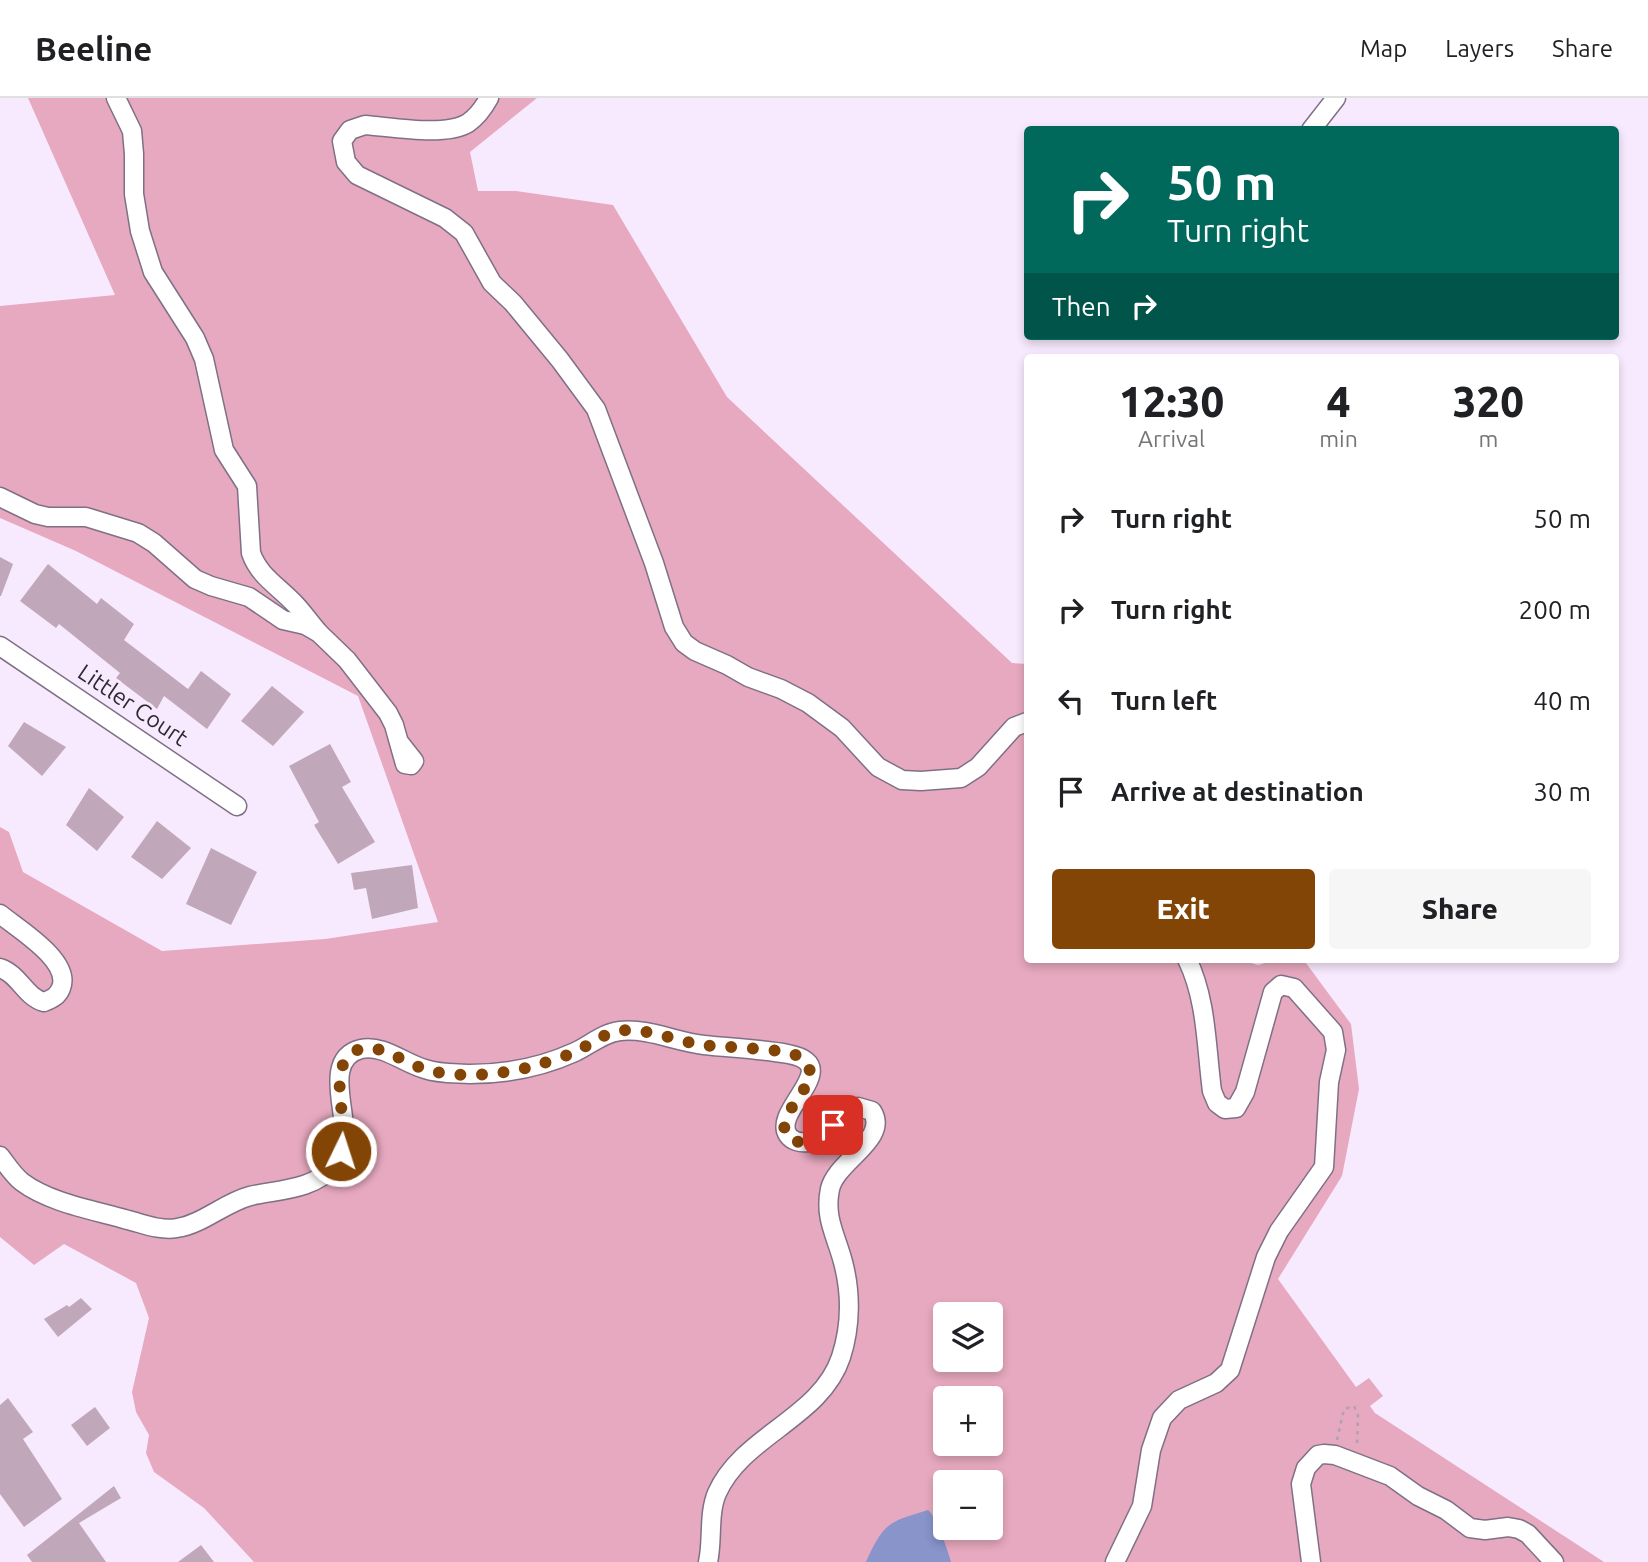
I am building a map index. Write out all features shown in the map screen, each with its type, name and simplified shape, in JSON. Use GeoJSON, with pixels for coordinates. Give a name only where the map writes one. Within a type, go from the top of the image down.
{"type":"FeatureCollection","features":[{"type":"Feature","properties":{"kind":"street"},"geometry":{"type":"LineString","coordinates":[[116,98],[132,131],[134,194],[140,231],[153,272],[195,338],[204,359],[224,450],[247,486],[254,561],[263,575],[291,600],[346,660],[382,706],[394,725],[398,742]]}},
{"type":"Feature","properties":{"kind":"street"},"geometry":{"type":"LineString","coordinates":[[489,98],[472,120],[452,129],[365,125],[354,127],[342,141],[346,162],[362,178],[444,218],[464,233],[492,283],[513,303],[582,389],[602,421],[654,563],[674,627],[684,643],[695,651],[808,704],[842,728],[878,767],[902,780],[961,778],[978,767],[1014,727],[1024,723]]}},
{"type":"Feature","properties":{"kind":"street"},"geometry":{"type":"LineString","coordinates":[[1314,126],[1336,98]]}},
{"type":"Feature","properties":{"kind":"street"},"geometry":{"type":"LineString","coordinates":[[0,497],[36,514],[48,517],[82,516],[138,533],[154,543],[195,579],[249,597],[291,624],[306,625],[319,633]]}},
{"type":"Feature","properties":{"kind":"street","name":"Littler Court"},"geometry":{"type":"LineString","coordinates":[[0,646],[237,806]]}},
{"type":"Feature","properties":{"kind":"street"},"geometry":{"type":"LineString","coordinates":[[0,914],[55,960],[62,970],[63,979],[56,996],[44,1002],[37,1000],[13,974],[0,968]]}},
{"type":"Feature","properties":{"kind":"street"},"geometry":{"type":"LineString","coordinates":[[1115,1562],[1142,1506],[1151,1450],[1162,1418],[1179,1400],[1216,1383],[1230,1370],[1266,1257],[1279,1231],[1324,1167],[1326,1156],[1325,1120],[1336,1050],[1333,1032],[1294,988],[1285,985],[1276,988],[1245,1092],[1236,1108],[1225,1109],[1217,1103],[1212,1091],[1202,1000],[1189,963]]}},
{"type":"Feature","properties":{"kind":"street"},"geometry":{"type":"LineString","coordinates":[[0,1156],[14,1175],[24,1183],[69,1205],[150,1227],[173,1229],[191,1224],[234,1201],[311,1182],[329,1171],[344,1140],[340,1072],[344,1061],[358,1050],[378,1049],[412,1065],[435,1072],[505,1072],[558,1059],[606,1034],[636,1031],[704,1045],[768,1051],[801,1058],[807,1064],[811,1077],[785,1117],[786,1132],[792,1139],[806,1142],[817,1138],[858,1107],[872,1111],[877,1121],[874,1132],[839,1171],[830,1190],[829,1223],[843,1262],[849,1301],[844,1348],[831,1378],[817,1396],[754,1448],[720,1487],[714,1501],[708,1562]]}},
{"type":"Feature","properties":{"kind":"street"},"geometry":{"type":"LineString","coordinates":[[1311,1562],[1301,1484],[1310,1462],[1318,1455],[1327,1454],[1390,1476],[1470,1528],[1519,1529],[1528,1534],[1554,1562]]}},
{"type":"Feature","properties":{"kind":"path"},"geometry":{"type":"LineString","coordinates":[[1327,1454],[1338,1438],[1344,1409],[1354,1406],[1358,1415],[1360,1466]]}},
{"type":"Feature","properties":{"kind":"shaded area"},"geometry":{"type":"Polygon","coordinates":[[[28,98],[537,98],[470,152],[478,191],[516,191],[613,205],[727,397],[1012,663],[1024,664],[1024,963],[1306,963],[1351,1024],[1359,1089],[1342,1176],[1278,1279],[1356,1387],[1369,1378],[1383,1396],[1370,1406],[1375,1413],[1604,1562],[254,1562],[204,1508],[154,1472],[146,1453],[149,1435],[136,1412],[132,1392],[149,1318],[136,1283],[64,1244],[34,1265],[0,1237],[0,827],[9,832],[23,872],[162,951],[325,939],[438,922],[358,696],[76,551],[0,518],[0,306],[115,295],[28,98]]]}},
{"type":"Feature","properties":{"kind":"water"},"geometry":{"type":"Polygon","coordinates":[[[928,1510],[933,1517],[933,1540],[944,1540],[951,1562],[866,1562],[883,1531],[904,1518],[928,1510]]]}},
{"type":"Feature","properties":{"kind":"building"},"geometry":{"type":"Polygon","coordinates":[[[0,557],[13,564],[1,596],[0,596],[0,557]]]}},
{"type":"Feature","properties":{"kind":"building"},"geometry":{"type":"Polygon","coordinates":[[[48,564],[97,604],[101,598],[134,624],[124,640],[188,689],[201,671],[231,694],[207,729],[164,696],[157,709],[116,678],[120,673],[59,624],[56,628],[20,601],[48,564]]]}},
{"type":"Feature","properties":{"kind":"building"},"geometry":{"type":"Polygon","coordinates":[[[272,686],[304,712],[273,746],[241,721],[272,686]]]}},
{"type":"Feature","properties":{"kind":"building"},"geometry":{"type":"Polygon","coordinates":[[[24,722],[66,747],[42,776],[8,746],[24,722]]]}},
{"type":"Feature","properties":{"kind":"building"},"geometry":{"type":"Polygon","coordinates":[[[330,744],[351,782],[342,787],[375,842],[338,864],[314,825],[319,822],[289,766],[330,744]]]}},
{"type":"Feature","properties":{"kind":"building"},"geometry":{"type":"Polygon","coordinates":[[[89,788],[124,817],[97,851],[66,825],[89,788]]]}},
{"type":"Feature","properties":{"kind":"building"},"geometry":{"type":"Polygon","coordinates":[[[157,821],[191,848],[162,879],[131,857],[157,821]]]}},
{"type":"Feature","properties":{"kind":"building"},"geometry":{"type":"Polygon","coordinates":[[[211,848],[257,872],[231,925],[186,904],[211,848]]]}},
{"type":"Feature","properties":{"kind":"building"},"geometry":{"type":"Polygon","coordinates":[[[412,865],[418,908],[372,919],[366,888],[354,890],[351,873],[412,865]]]}},
{"type":"Feature","properties":{"kind":"building"},"geometry":{"type":"Polygon","coordinates":[[[81,1298],[92,1309],[58,1337],[44,1319],[81,1298]]]}},
{"type":"Feature","properties":{"kind":"building"},"geometry":{"type":"Polygon","coordinates":[[[8,1398],[33,1432],[23,1439],[62,1499],[24,1527],[0,1494],[0,1405],[8,1398]]]}},
{"type":"Feature","properties":{"kind":"building"},"geometry":{"type":"Polygon","coordinates":[[[95,1407],[110,1428],[87,1446],[71,1425],[95,1407]]]}},
{"type":"Feature","properties":{"kind":"building"},"geometry":{"type":"Polygon","coordinates":[[[114,1486],[121,1498],[79,1523],[106,1562],[32,1562],[27,1555],[114,1486]]]}},
{"type":"Feature","properties":{"kind":"building"},"geometry":{"type":"Polygon","coordinates":[[[201,1545],[214,1562],[178,1562],[201,1545]]]}},
{"type":"Feature","properties":{"kind":"route"},"geometry":{"type":"LineString","coordinates":[[341,1151],[345,1133],[339,1077],[344,1061],[358,1050],[378,1049],[412,1065],[435,1072],[505,1072],[558,1059],[606,1034],[621,1031],[636,1031],[704,1045],[790,1054],[801,1058],[807,1064],[811,1077],[785,1117],[786,1132],[792,1139],[806,1142],[817,1138],[833,1125]]}}]}
